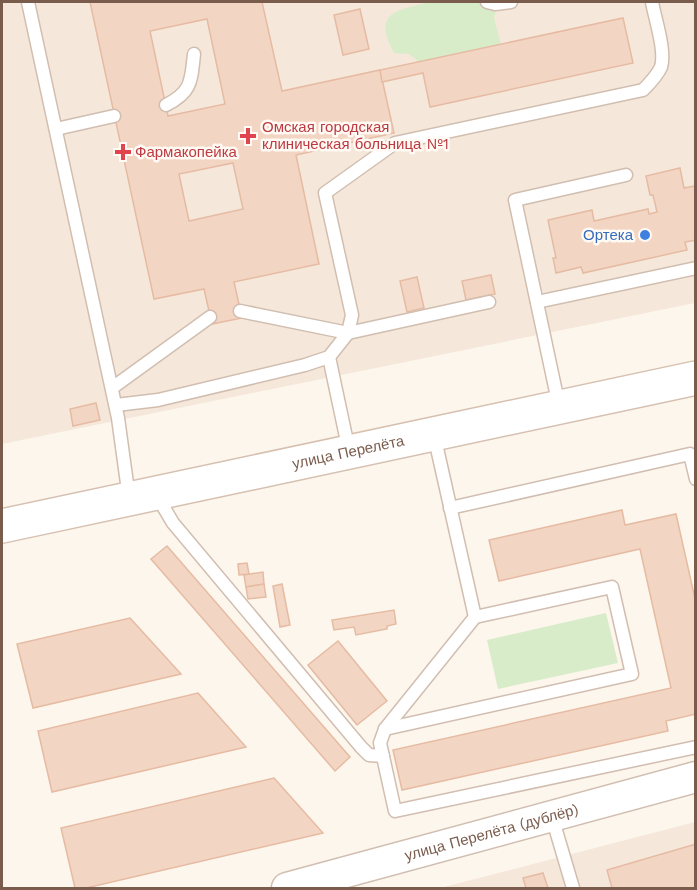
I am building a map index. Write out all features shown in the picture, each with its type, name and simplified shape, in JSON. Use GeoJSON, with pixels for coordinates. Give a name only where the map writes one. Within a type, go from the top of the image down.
{"type":"FeatureCollection","features":[{"type":"Feature","properties":{"kind":"main road","name":"улица Перелёта"},"geometry":{"type":"LineString","coordinates":[[2,526],[696,378]]}},
{"type":"Feature","properties":{"kind":"street","name":"улица Перелёта (дублёр)"},"geometry":{"type":"LineString","coordinates":[[287,888],[334,882],[552,816],[696,777]]}},
{"type":"Feature","properties":{"kind":"lane"},"geometry":{"type":"LineString","coordinates":[[28,2],[111,387],[143,496],[173,523],[361,747],[369,755],[383,756]]}},
{"type":"Feature","properties":{"kind":"lane"},"geometry":{"type":"LineString","coordinates":[[487,2],[495,4],[511,2]]}},
{"type":"Feature","properties":{"kind":"lane"},"geometry":{"type":"LineString","coordinates":[[116,405],[170,397],[305,365],[329,357],[348,333],[352,315],[325,193],[395,143],[643,90],[660,68],[663,55],[652,2]]}},
{"type":"Feature","properties":{"kind":"lane"},"geometry":{"type":"LineString","coordinates":[[166,105],[178,99],[191,82],[194,54]]}},
{"type":"Feature","properties":{"kind":"lane"},"geometry":{"type":"LineString","coordinates":[[56,129],[114,116]]}},
{"type":"Feature","properties":{"kind":"lane"},"geometry":{"type":"LineString","coordinates":[[560,407],[515,200],[626,175]]}},
{"type":"Feature","properties":{"kind":"lane"},"geometry":{"type":"LineString","coordinates":[[537,302],[696,268]]}},
{"type":"Feature","properties":{"kind":"lane"},"geometry":{"type":"LineString","coordinates":[[240,311],[348,333],[489,303]]}},
{"type":"Feature","properties":{"kind":"lane"},"geometry":{"type":"LineString","coordinates":[[111,387],[210,317]]}},
{"type":"Feature","properties":{"kind":"lane"},"geometry":{"type":"LineString","coordinates":[[329,357],[350,452]]}},
{"type":"Feature","properties":{"kind":"lane"},"geometry":{"type":"LineString","coordinates":[[434,434],[475,617]]}},
{"type":"Feature","properties":{"kind":"lane"},"geometry":{"type":"LineString","coordinates":[[450,508],[690,454],[696,479]]}},
{"type":"Feature","properties":{"kind":"lane"},"geometry":{"type":"LineString","coordinates":[[385,729],[632,674],[612,587],[475,617],[385,729],[380,743],[395,811],[696,747]]}},
{"type":"Feature","properties":{"kind":"lane"},"geometry":{"type":"LineString","coordinates":[[552,816],[573,888]]}},
{"type":"Feature","properties":{"kind":"shaded area"},"geometry":{"type":"Polygon","coordinates":[[[2,2],[695,2],[695,303],[2,444],[2,2]]]}},
{"type":"Feature","properties":{"kind":"shaded area"},"geometry":{"type":"Polygon","coordinates":[[[695,822],[695,888],[440,888],[695,822]]]}},
{"type":"Feature","properties":{"kind":"green space"},"geometry":{"type":"Polygon","coordinates":[[[429,2],[511,2],[496,10],[494,18],[501,44],[419,62],[409,54],[394,53],[388,39],[387,21],[398,11],[429,2]]]}},
{"type":"Feature","properties":{"kind":"green space"},"geometry":{"type":"Polygon","coordinates":[[[606,613],[618,663],[498,689],[487,640],[606,613]]]}},
{"type":"Feature","properties":{"kind":"building"},"geometry":{"type":"Polygon","coordinates":[[[90,2],[262,2],[282,91],[380,70],[394,133],[296,155],[319,264],[234,282],[242,318],[212,324],[204,289],[154,299],[90,2]],[[207,19],[150,31],[168,116],[225,104],[207,19]],[[233,163],[179,174],[189,221],[243,209],[233,163]]]}},
{"type":"Feature","properties":{"kind":"building"},"geometry":{"type":"Polygon","coordinates":[[[360,9],[369,49],[343,55],[334,15],[360,9]]]}},
{"type":"Feature","properties":{"kind":"building"},"geometry":{"type":"Polygon","coordinates":[[[623,18],[633,63],[430,107],[423,73],[382,82],[380,70],[623,18]]]}},
{"type":"Feature","properties":{"kind":"building"},"geometry":{"type":"Polygon","coordinates":[[[680,168],[684,188],[694,186],[696,191],[696,240],[685,242],[687,250],[583,273],[581,267],[556,273],[553,258],[556,258],[548,220],[592,210],[594,221],[648,209],[649,214],[657,212],[646,176],[680,168]]]}},
{"type":"Feature","properties":{"kind":"building"},"geometry":{"type":"Polygon","coordinates":[[[491,275],[495,294],[466,300],[462,281],[491,275]]]}},
{"type":"Feature","properties":{"kind":"building"},"geometry":{"type":"Polygon","coordinates":[[[417,277],[424,308],[407,312],[400,281],[417,277]]]}},
{"type":"Feature","properties":{"kind":"building"},"geometry":{"type":"Polygon","coordinates":[[[96,403],[100,420],[73,426],[70,409],[96,403]]]}},
{"type":"Feature","properties":{"kind":"building"},"geometry":{"type":"Polygon","coordinates":[[[622,510],[625,525],[676,514],[696,603],[696,714],[666,721],[668,731],[402,790],[393,750],[671,688],[640,549],[499,581],[489,540],[622,510]]]}},
{"type":"Feature","properties":{"kind":"building"},"geometry":{"type":"Polygon","coordinates":[[[167,546],[350,757],[335,771],[151,559],[167,546]]]}},
{"type":"Feature","properties":{"kind":"building"},"geometry":{"type":"Polygon","coordinates":[[[247,563],[249,574],[239,575],[238,564],[247,563]]]}},
{"type":"Feature","properties":{"kind":"building"},"geometry":{"type":"Polygon","coordinates":[[[263,572],[264,584],[246,587],[244,575],[263,572]]]}},
{"type":"Feature","properties":{"kind":"building"},"geometry":{"type":"Polygon","coordinates":[[[264,584],[266,597],[248,599],[246,587],[264,584]]]}},
{"type":"Feature","properties":{"kind":"building"},"geometry":{"type":"Polygon","coordinates":[[[282,584],[290,625],[280,627],[273,586],[282,584]]]}},
{"type":"Feature","properties":{"kind":"building"},"geometry":{"type":"Polygon","coordinates":[[[394,610],[396,624],[387,626],[387,629],[356,635],[354,627],[334,630],[332,620],[394,610]]]}},
{"type":"Feature","properties":{"kind":"building"},"geometry":{"type":"Polygon","coordinates":[[[130,618],[181,674],[33,708],[17,644],[130,618]]]}},
{"type":"Feature","properties":{"kind":"building"},"geometry":{"type":"Polygon","coordinates":[[[338,641],[387,701],[357,725],[308,665],[338,641]]]}},
{"type":"Feature","properties":{"kind":"building"},"geometry":{"type":"Polygon","coordinates":[[[198,693],[246,747],[52,792],[38,731],[198,693]]]}},
{"type":"Feature","properties":{"kind":"building"},"geometry":{"type":"Polygon","coordinates":[[[274,778],[323,833],[86,888],[75,888],[61,828],[274,778]]]}},
{"type":"Feature","properties":{"kind":"building"},"geometry":{"type":"Polygon","coordinates":[[[696,844],[696,888],[612,888],[607,870],[696,844]]]}},
{"type":"Feature","properties":{"kind":"building"},"geometry":{"type":"Polygon","coordinates":[[[543,873],[548,888],[526,888],[523,878],[543,873]]]}},
{"type":"Feature","properties":{"kind":"place","name":"Омская городская клиническая больница №1"},"geometry":{"type":"Point","coordinates":[248,136]}},
{"type":"Feature","properties":{"kind":"place","name":"Фармакопейка"},"geometry":{"type":"Point","coordinates":[123,152]}},
{"type":"Feature","properties":{"kind":"place","name":"Ортека"},"geometry":{"type":"Point","coordinates":[645,235]}}]}
